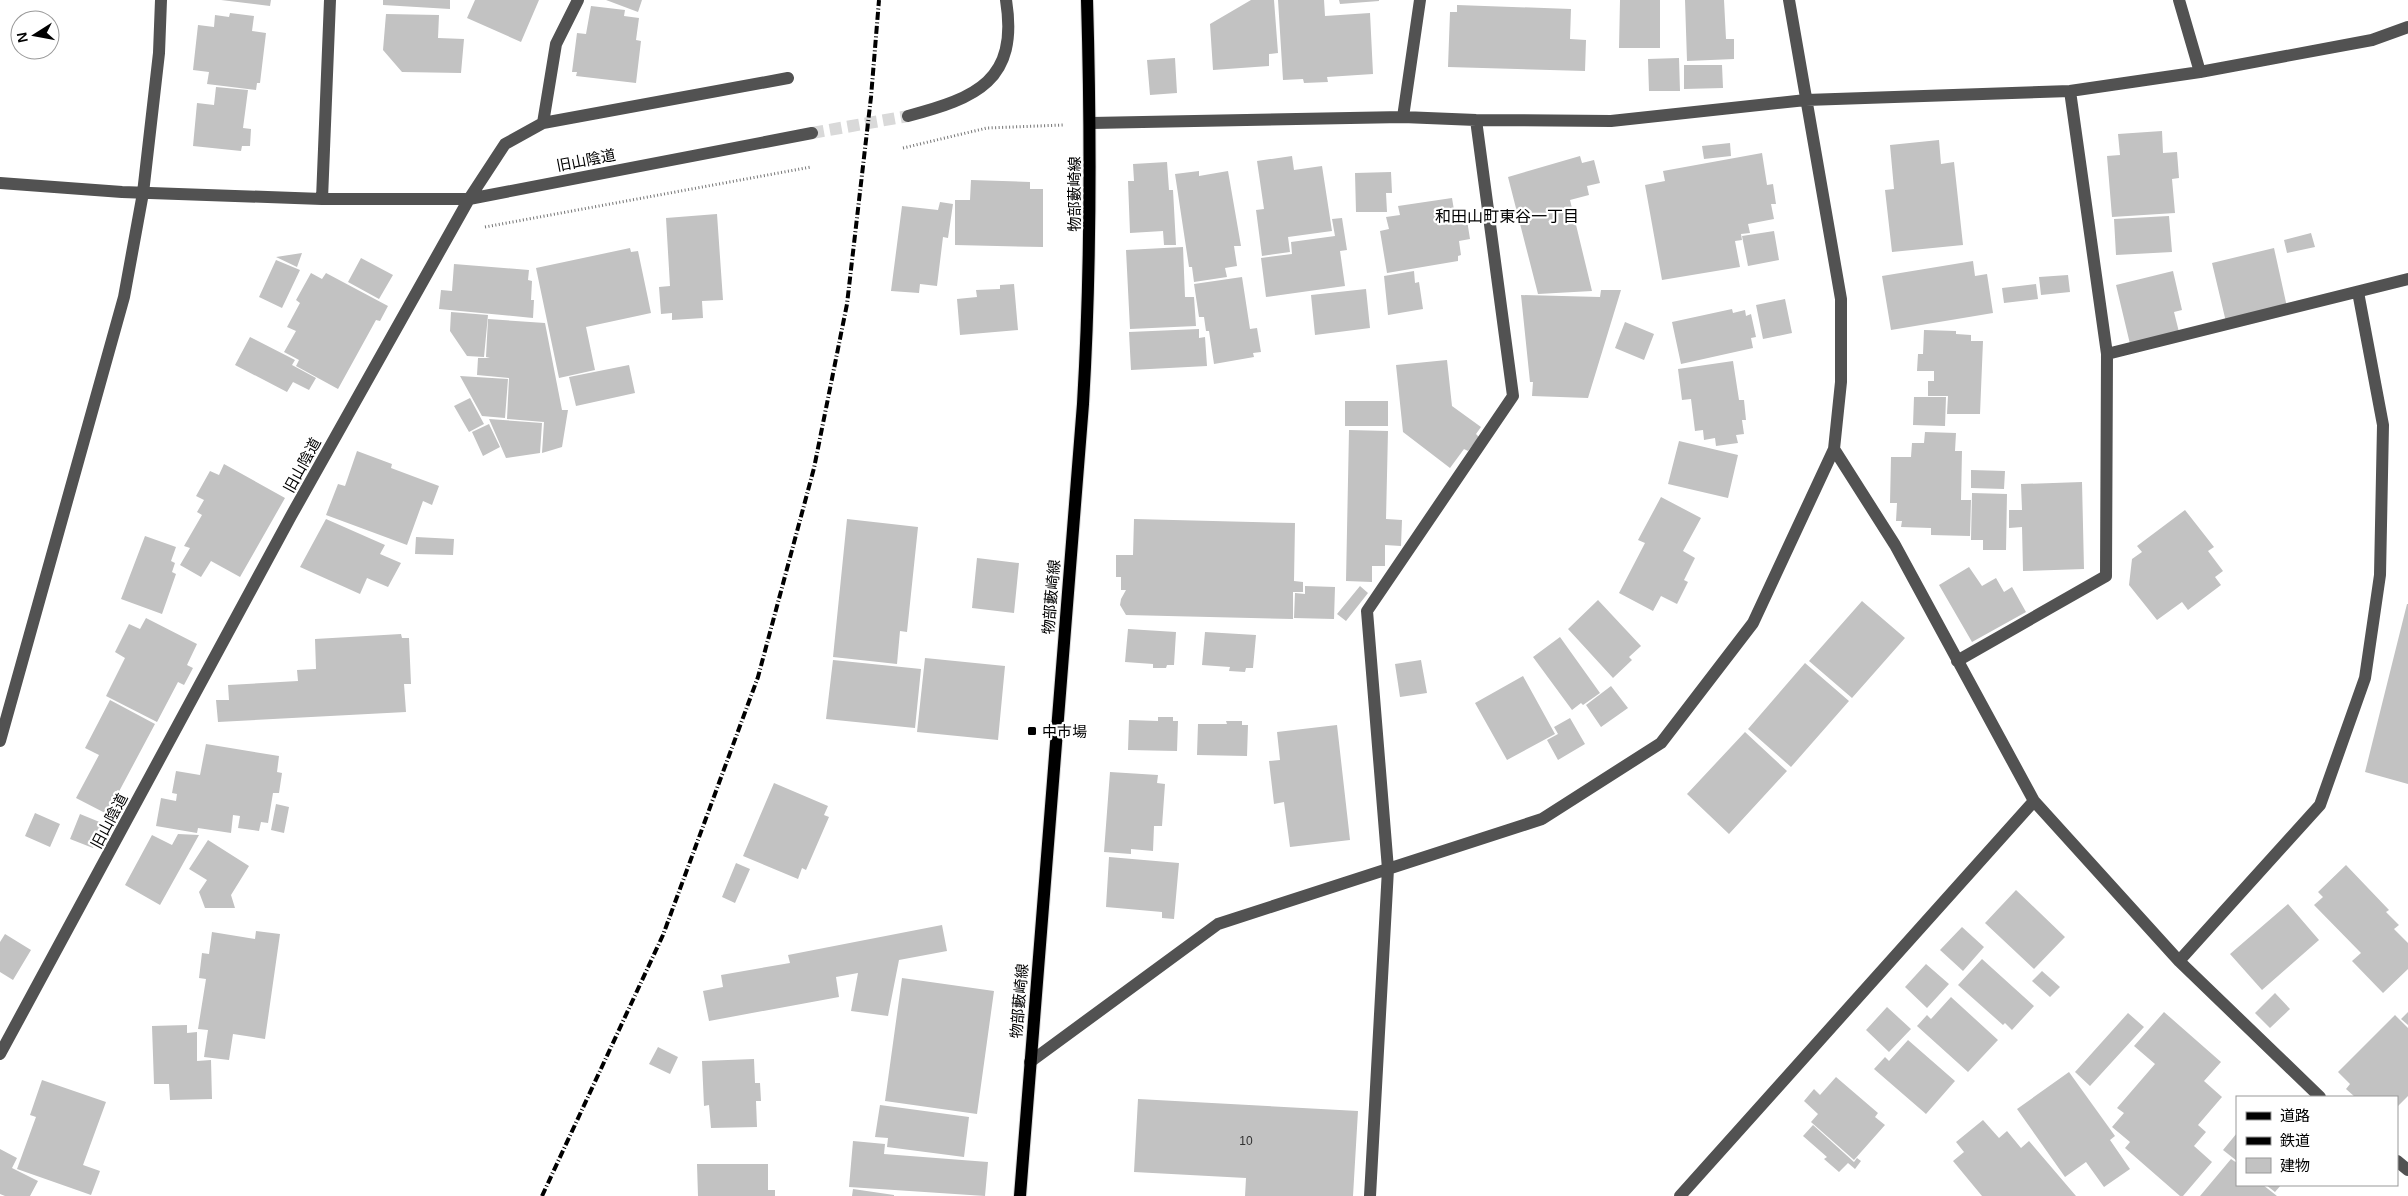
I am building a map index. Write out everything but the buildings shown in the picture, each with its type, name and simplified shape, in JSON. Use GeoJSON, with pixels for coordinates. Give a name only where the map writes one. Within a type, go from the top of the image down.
{"type":"FeatureCollection","features":[{"type":"Feature","properties":{"kind":"main road","name":"物部藪崎線"},"geometry":{"type":"LineString","coordinates":[[1020,1196],[1089,310],[1091,123],[1087,0]]}},
{"type":"Feature","properties":{"kind":"street"},"geometry":{"type":"LineString","coordinates":[[0,741],[124,298],[143,193],[159,54],[161,0]]}},
{"type":"Feature","properties":{"kind":"street"},"geometry":{"type":"LineString","coordinates":[[322,199],[330,0]]}},
{"type":"Feature","properties":{"kind":"street"},"geometry":{"type":"LineString","coordinates":[[543,123],[556,44],[578,0]]}},
{"type":"Feature","properties":{"kind":"street"},"geometry":{"type":"LineString","coordinates":[[908,116],[964,99],[990,78],[1000,65],[1006,48],[1009,30],[1006,0]]}},
{"type":"Feature","properties":{"kind":"street"},"geometry":{"type":"LineString","coordinates":[[1403,117],[1420,0]]}},
{"type":"Feature","properties":{"kind":"street"},"geometry":{"type":"LineString","coordinates":[[1030,1062],[1218,924],[1542,819],[1661,744],[1753,623],[1834,449],[1841,382],[1841,299],[1789,0]]}},
{"type":"Feature","properties":{"kind":"street"},"geometry":{"type":"LineString","coordinates":[[2179,0],[2200,72]]}},
{"type":"Feature","properties":{"kind":"street"},"geometry":{"type":"LineString","coordinates":[[1091,123],[1403,117],[1476,120],[1610,121],[1806,100],[2070,91],[2200,72],[2372,40],[2408,27]]}},
{"type":"Feature","properties":{"kind":"street"},"geometry":{"type":"LineString","coordinates":[[0,183],[143,193],[322,199],[469,199],[505,144],[543,123],[788,78]]}},
{"type":"Feature","properties":{"kind":"street"},"geometry":{"type":"LineString","coordinates":[[1957,661],[2106,576],[2107,354],[2070,91]]}},
{"type":"Feature","properties":{"kind":"street"},"geometry":{"type":"LineString","coordinates":[[1370,1196],[1388,869],[1367,612],[1513,396],[1476,120]]}},
{"type":"Feature","properties":{"kind":"street","name":"旧山陰道"},"geometry":{"type":"LineString","coordinates":[[0,1054],[291,516],[469,199],[812,133]]}},
{"type":"Feature","properties":{"kind":"street"},"geometry":{"type":"LineString","coordinates":[[2107,354],[2408,279]]}},
{"type":"Feature","properties":{"kind":"street"},"geometry":{"type":"LineString","coordinates":[[2179,961],[2320,805],[2365,678],[2380,575],[2383,425],[2358,292]]}},
{"type":"Feature","properties":{"kind":"street"},"geometry":{"type":"LineString","coordinates":[[1834,449],[1896,545],[2034,801],[2179,961],[2319,1096]]}},
{"type":"Feature","properties":{"kind":"street"},"geometry":{"type":"LineString","coordinates":[[1680,1196],[2034,801]]}},
{"type":"Feature","properties":{"kind":"street"},"geometry":{"type":"LineString","coordinates":[[2398,1162],[2408,1170]]}},
{"type":"Feature","properties":{"kind":"path"},"geometry":{"type":"LineString","coordinates":[[903,148],[987,128],[1091,123]]}},
{"type":"Feature","properties":{"kind":"path"},"geometry":{"type":"LineString","coordinates":[[450,234],[811,167]]}},
{"type":"Feature","properties":{"kind":"tunnel"},"geometry":{"type":"LineString","coordinates":[[812,133],[908,116]]}},
{"type":"Feature","properties":{"kind":"railway"},"geometry":{"type":"LineString","coordinates":[[542,1196],[663,935],[758,677],[814,468],[847,304],[871,97],[879,0]]}},
{"type":"Feature","properties":{"kind":"place","name":"中市場"},"geometry":{"type":"Point","coordinates":[1032,731]}},
{"type":"Feature","properties":{"kind":"district","name":"和田山町東谷一丁目"},"geometry":{"type":"Point","coordinates":[1507,216]}}]}
